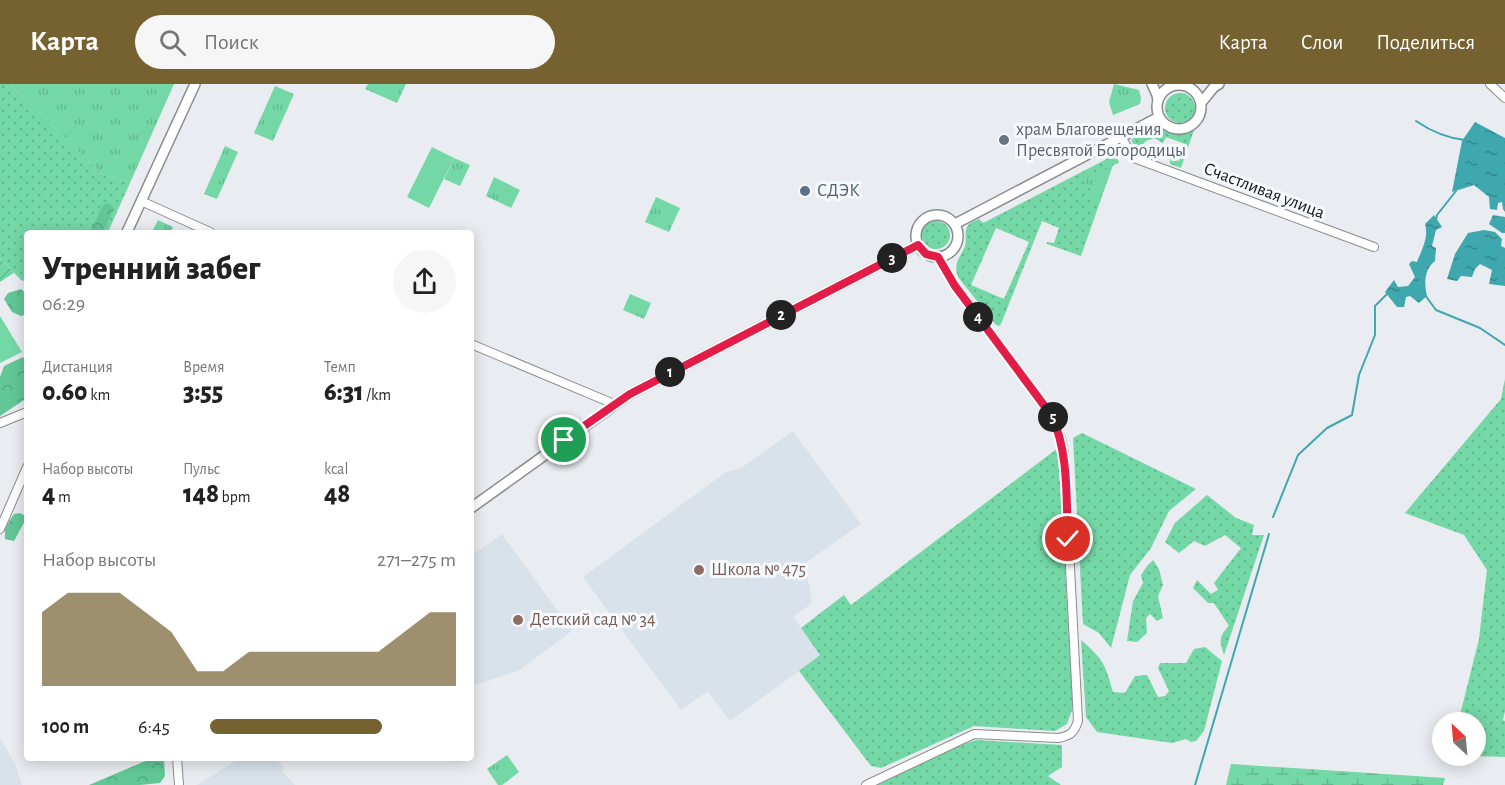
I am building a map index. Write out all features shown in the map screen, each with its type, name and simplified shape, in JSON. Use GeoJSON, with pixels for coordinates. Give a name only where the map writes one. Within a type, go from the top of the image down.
{"type":"FeatureCollection","features":[{"type":"Feature","properties":{"kind":"street"},"geometry":{"type":"LineString","coordinates":[[128,230],[195,84]]}},
{"type":"Feature","properties":{"kind":"street"},"geometry":{"type":"LineString","coordinates":[[1152,84],[1156,91],[1159,117],[1170,127],[1185,128],[1198,118],[1201,103],[1219,84]]}},
{"type":"Feature","properties":{"kind":"street"},"geometry":{"type":"LineString","coordinates":[[1490,84],[1505,99]]}},
{"type":"Feature","properties":{"kind":"street"},"geometry":{"type":"LineString","coordinates":[[1158,102],[1165,90],[1172,85],[1189,85],[1201,103]]}},
{"type":"Feature","properties":{"kind":"street"},"geometry":{"type":"LineString","coordinates":[[955,224],[1159,117]]}},
{"type":"Feature","properties":{"kind":"street","name":"Счастливая улица"},"geometry":{"type":"LineString","coordinates":[[1121,137],[1134,158],[1374,247]]}},
{"type":"Feature","properties":{"kind":"street"},"geometry":{"type":"LineString","coordinates":[[141,201],[206,230]]}},
{"type":"Feature","properties":{"kind":"street"},"geometry":{"type":"LineString","coordinates":[[944,215],[955,224],[958,233],[954,248],[947,255],[938,257],[926,254],[918,245],[917,228],[928,216],[944,215]]}},
{"type":"Feature","properties":{"kind":"street"},"geometry":{"type":"LineString","coordinates":[[474,506],[614,404],[678,368],[918,245]]}},
{"type":"Feature","properties":{"kind":"street"},"geometry":{"type":"LineString","coordinates":[[867,785],[974,734],[1058,738],[1075,731],[1078,721],[1064,453],[1061,438],[1052,416],[955,286],[938,257]]}},
{"type":"Feature","properties":{"kind":"street"},"geometry":{"type":"LineString","coordinates":[[474,345],[614,404]]}},
{"type":"Feature","properties":{"kind":"street"},"geometry":{"type":"LineString","coordinates":[[0,423],[24,413]]}},
{"type":"Feature","properties":{"kind":"street"},"geometry":{"type":"LineString","coordinates":[[0,529],[24,474]]}},
{"type":"Feature","properties":{"kind":"street"},"geometry":{"type":"LineString","coordinates":[[177,761],[179,785]]}},
{"type":"Feature","properties":{"kind":"shaded area","name":"Школа № 475"},"geometry":{"type":"Polygon","coordinates":[[[793,431],[861,524],[805,563],[812,603],[793,617],[821,655],[730,721],[708,691],[681,710],[583,577],[726,472],[741,468],[793,431]]]}},
{"type":"Feature","properties":{"kind":"shaded area","name":"Детский сад № 34"},"geometry":{"type":"Polygon","coordinates":[[[502,534],[572,631],[518,671],[474,685],[474,554],[502,534]]]}},
{"type":"Feature","properties":{"kind":"shaded area"},"geometry":{"type":"Polygon","coordinates":[[[0,738],[15,764],[22,785],[0,785],[0,738]]]}},
{"type":"Feature","properties":{"kind":"shaded area"},"geometry":{"type":"Polygon","coordinates":[[[235,761],[278,761],[284,768],[282,771],[295,785],[197,785],[235,761]]]}},
{"type":"Feature","properties":{"kind":"green space"},"geometry":{"type":"Polygon","coordinates":[[[0,84],[10,84],[103,175],[130,183],[109,230],[24,230],[24,281],[0,258],[0,84]]]}},
{"type":"Feature","properties":{"kind":"green space"},"geometry":{"type":"Polygon","coordinates":[[[10,84],[174,84],[130,183],[103,175],[10,84]]]}},
{"type":"Feature","properties":{"kind":"green space"},"geometry":{"type":"Polygon","coordinates":[[[368,84],[406,84],[397,103],[365,89],[368,84]]]}},
{"type":"Feature","properties":{"kind":"green space"},"geometry":{"type":"Polygon","coordinates":[[[1114,84],[1139,90],[1140,104],[1113,115],[1109,102],[1114,84]]]}},
{"type":"Feature","properties":{"kind":"green space"},"geometry":{"type":"Polygon","coordinates":[[[275,86],[294,94],[273,141],[254,133],[275,86]]]}},
{"type":"Feature","properties":{"kind":"green space"},"geometry":{"type":"Polygon","coordinates":[[[1180,93],[1186,94],[1194,102],[1194,114],[1186,122],[1180,123],[1174,122],[1166,114],[1165,108],[1166,102],[1174,94],[1180,93]]]}},
{"type":"Feature","properties":{"kind":"green space"},"geometry":{"type":"Polygon","coordinates":[[[1155,128],[1179,134],[1194,130],[1181,168],[1170,164],[1170,158],[1179,161],[1185,144],[1166,137],[1163,143],[1154,138],[1146,141],[1137,150],[1130,147],[1134,145],[1131,140],[1155,128]]]}},
{"type":"Feature","properties":{"kind":"green space"},"geometry":{"type":"Polygon","coordinates":[[[225,146],[238,152],[217,199],[204,194],[225,146]]]}},
{"type":"Feature","properties":{"kind":"green space"},"geometry":{"type":"Polygon","coordinates":[[[432,147],[454,158],[429,208],[407,197],[432,147]]]}},
{"type":"Feature","properties":{"kind":"green space"},"geometry":{"type":"Polygon","coordinates":[[[1126,149],[1116,155],[1119,163],[1113,165],[1081,256],[1047,244],[1047,242],[1054,243],[1059,228],[1042,221],[999,326],[958,277],[956,268],[966,244],[967,227],[979,219],[983,223],[1126,149]],[[996,228],[971,285],[1004,299],[1029,242],[996,228]]]}},
{"type":"Feature","properties":{"kind":"green space"},"geometry":{"type":"Polygon","coordinates":[[[454,158],[470,165],[460,186],[444,179],[454,158]]]}},
{"type":"Feature","properties":{"kind":"green space"},"geometry":{"type":"Polygon","coordinates":[[[1107,167],[1110,170],[1100,201],[1097,201],[1086,178],[1107,167]]]}},
{"type":"Feature","properties":{"kind":"green space"},"geometry":{"type":"Polygon","coordinates":[[[494,177],[520,190],[511,208],[486,196],[494,177]]]}},
{"type":"Feature","properties":{"kind":"green space"},"geometry":{"type":"Polygon","coordinates":[[[656,197],[680,208],[669,232],[645,222],[656,197]]]}},
{"type":"Feature","properties":{"kind":"green space"},"geometry":{"type":"Polygon","coordinates":[[[110,204],[114,209],[104,230],[91,230],[103,205],[110,204]]]}},
{"type":"Feature","properties":{"kind":"green space"},"geometry":{"type":"Polygon","coordinates":[[[158,220],[173,227],[172,230],[153,230],[158,220]]]}},
{"type":"Feature","properties":{"kind":"green space"},"geometry":{"type":"Polygon","coordinates":[[[936,221],[946,225],[950,235],[946,245],[936,249],[926,245],[922,235],[926,225],[936,221]]]}},
{"type":"Feature","properties":{"kind":"green space"},"geometry":{"type":"Polygon","coordinates":[[[0,258],[14,273],[0,282],[0,258]]]}},
{"type":"Feature","properties":{"kind":"green space"},"geometry":{"type":"Polygon","coordinates":[[[21,289],[24,292],[24,315],[12,312],[4,299],[8,293],[21,289]]]}},
{"type":"Feature","properties":{"kind":"green space"},"geometry":{"type":"Polygon","coordinates":[[[630,294],[651,303],[644,319],[623,310],[630,294]]]}},
{"type":"Feature","properties":{"kind":"green space"},"geometry":{"type":"Polygon","coordinates":[[[0,316],[22,352],[0,363],[0,316]]]}},
{"type":"Feature","properties":{"kind":"green space"},"geometry":{"type":"Polygon","coordinates":[[[24,358],[24,400],[0,416],[0,377],[4,366],[24,358]]]}},
{"type":"Feature","properties":{"kind":"green space"},"geometry":{"type":"Polygon","coordinates":[[[1505,379],[1505,711],[1503,720],[1505,721],[1505,757],[1486,756],[1486,712],[1461,712],[1479,639],[1487,570],[1464,535],[1405,513],[1501,399],[1505,379]]]}},
{"type":"Feature","properties":{"kind":"green space"},"geometry":{"type":"Polygon","coordinates":[[[1082,433],[1196,489],[1169,511],[1151,548],[1130,575],[1111,648],[1099,633],[1083,624],[1073,438],[1082,433]]]}},
{"type":"Feature","properties":{"kind":"green space"},"geometry":{"type":"Polygon","coordinates":[[[1058,448],[1073,707],[1067,724],[1055,731],[974,726],[881,768],[871,766],[799,671],[820,655],[801,628],[844,595],[851,605],[1058,448]]]}},
{"type":"Feature","properties":{"kind":"green space"},"geometry":{"type":"Polygon","coordinates":[[[1207,495],[1236,518],[1254,525],[1252,535],[1264,535],[1224,655],[1221,639],[1229,626],[1214,603],[1208,603],[1193,588],[1197,580],[1211,594],[1218,590],[1214,583],[1241,548],[1225,535],[1205,546],[1194,541],[1179,553],[1165,542],[1175,523],[1207,495]]]}},
{"type":"Feature","properties":{"kind":"green space"},"geometry":{"type":"Polygon","coordinates":[[[14,514],[24,515],[24,523],[14,541],[5,539],[5,528],[14,514]]]}},
{"type":"Feature","properties":{"kind":"green space"},"geometry":{"type":"Polygon","coordinates":[[[1153,560],[1159,569],[1163,585],[1158,596],[1163,618],[1157,621],[1150,614],[1146,618],[1147,633],[1137,642],[1127,641],[1133,601],[1143,583],[1141,575],[1153,560]]]}},
{"type":"Feature","properties":{"kind":"green space"},"geometry":{"type":"Polygon","coordinates":[[[1081,640],[1103,663],[1113,692],[1125,693],[1135,676],[1147,675],[1158,697],[1165,696],[1169,691],[1158,668],[1160,663],[1186,663],[1194,649],[1205,647],[1222,661],[1204,731],[1196,741],[1191,742],[1186,739],[1172,743],[1097,732],[1086,717],[1081,640]]]}},
{"type":"Feature","properties":{"kind":"green space"},"geometry":{"type":"Polygon","coordinates":[[[976,740],[1062,745],[1062,767],[1048,776],[1061,785],[877,785],[961,745],[976,740]]]}},
{"type":"Feature","properties":{"kind":"green space"},"geometry":{"type":"Polygon","coordinates":[[[507,755],[519,772],[502,785],[498,785],[487,769],[507,755]]]}},
{"type":"Feature","properties":{"kind":"green space"},"geometry":{"type":"Polygon","coordinates":[[[164,761],[165,776],[160,783],[89,785],[143,762],[164,761]]]}},
{"type":"Feature","properties":{"kind":"green space"},"geometry":{"type":"Polygon","coordinates":[[[1231,764],[1445,778],[1443,785],[1226,785],[1231,764]]]}},
{"type":"Feature","properties":{"kind":"water"},"geometry":{"type":"Polygon","coordinates":[[[1475,122],[1505,138],[1505,212],[1502,202],[1498,203],[1497,210],[1490,209],[1489,197],[1474,185],[1452,192],[1462,141],[1475,122]]]}},
{"type":"Feature","properties":{"kind":"water"},"geometry":{"type":"Polygon","coordinates":[[[1434,215],[1442,227],[1436,230],[1432,246],[1436,248],[1435,261],[1426,277],[1427,296],[1419,303],[1410,296],[1406,297],[1404,307],[1397,307],[1385,292],[1394,280],[1398,287],[1408,286],[1415,277],[1409,264],[1412,261],[1417,262],[1426,238],[1425,224],[1434,215]]]}},
{"type":"Feature","properties":{"kind":"water"},"geometry":{"type":"Polygon","coordinates":[[[1493,215],[1505,217],[1505,233],[1489,224],[1493,215]]]}},
{"type":"Feature","properties":{"kind":"water"},"geometry":{"type":"Polygon","coordinates":[[[1484,230],[1495,232],[1502,239],[1501,246],[1505,248],[1505,286],[1489,284],[1492,270],[1480,264],[1472,277],[1461,276],[1457,281],[1447,279],[1455,254],[1468,233],[1484,230]]]}},
{"type":"Feature","properties":{"kind":"waterway"},"geometry":{"type":"LineString","coordinates":[[1416,121],[1439,134],[1465,140]]}},
{"type":"Feature","properties":{"kind":"waterway"},"geometry":{"type":"LineString","coordinates":[[1436,220],[1437,215],[1456,191]]}},
{"type":"Feature","properties":{"kind":"waterway"},"geometry":{"type":"LineString","coordinates":[[1273,517],[1298,455],[1327,428],[1352,415],[1359,375],[1375,335],[1375,306],[1388,293]]}},
{"type":"Feature","properties":{"kind":"waterway"},"geometry":{"type":"LineString","coordinates":[[1425,295],[1436,310],[1480,328],[1505,345]]}},
{"type":"Feature","properties":{"kind":"waterway"},"geometry":{"type":"LineString","coordinates":[[1195,785],[1269,534]]}},
{"type":"Feature","properties":{"kind":"place","name":"храм Благовещения Пресвятой Богородицы"},"geometry":{"type":"Point","coordinates":[1004,140]}},
{"type":"Feature","properties":{"kind":"place","name":"СДЭК"},"geometry":{"type":"Point","coordinates":[805,191]}},
{"type":"Feature","properties":{"kind":"place","name":"Школа № 475"},"geometry":{"type":"Point","coordinates":[699,570]}},
{"type":"Feature","properties":{"kind":"place","name":"Детский сад № 34"},"geometry":{"type":"Point","coordinates":[518,620]}},
{"type":"Feature","properties":{"kind":"route"},"geometry":{"type":"LineString","coordinates":[[564,440],[630,394],[918,245],[926,254],[938,257],[955,286],[1052,416],[1064,453],[1068,539]]}}]}
